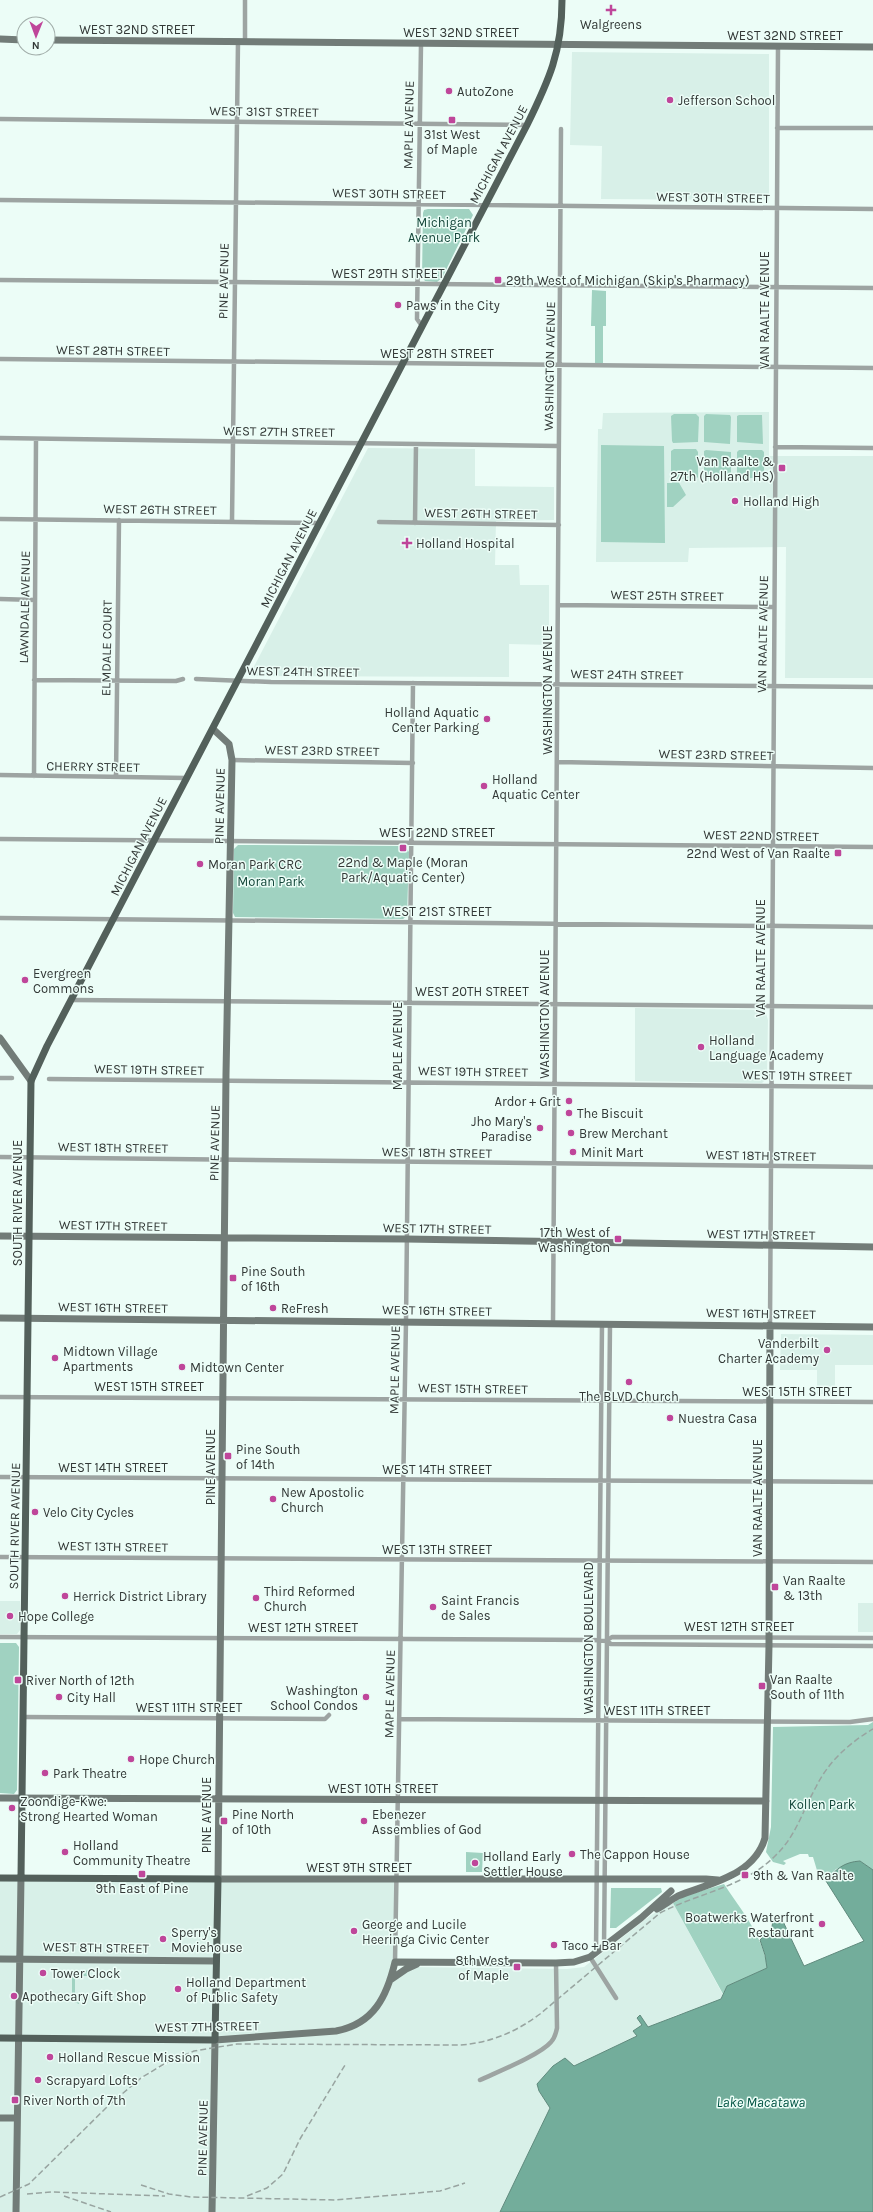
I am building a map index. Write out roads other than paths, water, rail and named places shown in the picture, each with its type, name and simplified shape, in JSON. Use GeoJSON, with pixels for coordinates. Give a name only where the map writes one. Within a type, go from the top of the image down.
{"type":"FeatureCollection","features":[{"type":"Feature","properties":{"kind":"main road","name":"MICHIGAN AVENUE"},"geometry":{"type":"LineString","coordinates":[[30,1081],[154,839],[213,729],[319,523],[362,444],[527,125],[549,79],[559,44],[562,0]]}},
{"type":"Feature","properties":{"kind":"main road","name":"SOUTH RIVER AVENUE"},"geometry":{"type":"LineString","coordinates":[[21,1877],[29,1318],[30,1081]]}},
{"type":"Feature","properties":{"kind":"main road","name":"WEST 9TH STREET"},"geometry":{"type":"LineString","coordinates":[[0,1878],[218,1879]]}},
{"type":"Feature","properties":{"kind":"main road","name":"PINE AVENUE"},"geometry":{"type":"LineString","coordinates":[[215,2040],[218,1879]]}},
{"type":"Feature","properties":{"kind":"main road","name":"WEST 7TH STREET"},"geometry":{"type":"LineString","coordinates":[[0,2038],[215,2040]]}},
{"type":"Feature","properties":{"kind":"street","name":"PINE AVENUE"},"geometry":{"type":"LineString","coordinates":[[232,521],[237,122],[244,0]]}},
{"type":"Feature","properties":{"kind":"street"},"geometry":{"type":"LineString","coordinates":[[0,39],[16,40]]}},
{"type":"Feature","properties":{"kind":"street","name":"WEST 32ND STREET"},"geometry":{"type":"LineString","coordinates":[[56,40],[873,47]]}},
{"type":"Feature","properties":{"kind":"street","name":"MAPLE AVENUE"},"geometry":{"type":"LineString","coordinates":[[420,44],[416,319],[422,326]]}},
{"type":"Feature","properties":{"kind":"street","name":"VAN RAALTE AVENUE"},"geometry":{"type":"LineString","coordinates":[[718,1880],[749,1864],[762,1850],[765,1838],[769,1646],[770,1166],[772,1085],[773,686],[778,47]]}},
{"type":"Feature","properties":{"kind":"street","name":"WEST 31ST STREET"},"geometry":{"type":"LineString","coordinates":[[0,118],[527,125]]}},
{"type":"Feature","properties":{"kind":"street"},"geometry":{"type":"LineString","coordinates":[[777,128],[873,128]]}},
{"type":"Feature","properties":{"kind":"street","name":"WASHINGTON AVENUE"},"geometry":{"type":"LineString","coordinates":[[553,1323],[559,605],[558,446],[562,285],[561,129]]}},
{"type":"Feature","properties":{"kind":"street","name":"WEST 30TH STREET"},"geometry":{"type":"LineString","coordinates":[[0,200],[873,209]]}},
{"type":"Feature","properties":{"kind":"street","name":"WEST 29TH STREET"},"geometry":{"type":"LineString","coordinates":[[0,280],[873,288]]}},
{"type":"Feature","properties":{"kind":"street","name":"WEST 28TH STREET"},"geometry":{"type":"LineString","coordinates":[[0,359],[234,363],[873,368]]}},
{"type":"Feature","properties":{"kind":"street","name":"WEST 27TH STREET"},"geometry":{"type":"LineString","coordinates":[[0,438],[558,446]]}},
{"type":"Feature","properties":{"kind":"street","name":"LAWNDALE AVENUE"},"geometry":{"type":"LineString","coordinates":[[34,776],[36,439]]}},
{"type":"Feature","properties":{"kind":"street"},"geometry":{"type":"LineString","coordinates":[[415,523],[416,444]]}},
{"type":"Feature","properties":{"kind":"street"},"geometry":{"type":"LineString","coordinates":[[775,447],[873,448]]}},
{"type":"Feature","properties":{"kind":"street","name":"WEST 26TH STREET"},"geometry":{"type":"LineString","coordinates":[[0,519],[319,523]]}},
{"type":"Feature","properties":{"kind":"street","name":"ELMDALE COURT"},"geometry":{"type":"LineString","coordinates":[[116,777],[119,520]]}},
{"type":"Feature","properties":{"kind":"street","name":"WEST 26TH STREET"},"geometry":{"type":"LineString","coordinates":[[379,522],[559,525]]}},
{"type":"Feature","properties":{"kind":"street"},"geometry":{"type":"LineString","coordinates":[[0,599],[35,600]]}},
{"type":"Feature","properties":{"kind":"street","name":"WEST 25TH STREET"},"geometry":{"type":"LineString","coordinates":[[559,605],[774,607]]}},
{"type":"Feature","properties":{"kind":"street"},"geometry":{"type":"LineString","coordinates":[[34,680],[176,681],[183,679]]}},
{"type":"Feature","properties":{"kind":"street","name":"WEST 24TH STREET"},"geometry":{"type":"LineString","coordinates":[[196,679],[237,681],[873,687]]}},
{"type":"Feature","properties":{"kind":"street","name":"MAPLE AVENUE"},"geometry":{"type":"LineString","coordinates":[[395,1962],[403,1560],[414,683]]}},
{"type":"Feature","properties":{"kind":"street","name":"PINE AVENUE"},"geometry":{"type":"LineString","coordinates":[[213,729],[229,744],[232,760],[228,920],[218,1879]]}},
{"type":"Feature","properties":{"kind":"street","name":"WEST 23RD STREET"},"geometry":{"type":"LineString","coordinates":[[232,760],[413,763]]}},
{"type":"Feature","properties":{"kind":"street","name":"WEST 23RD STREET"},"geometry":{"type":"LineString","coordinates":[[558,762],[873,768]]}},
{"type":"Feature","properties":{"kind":"street","name":"CHERRY STREET"},"geometry":{"type":"LineString","coordinates":[[0,776],[186,778]]}},
{"type":"Feature","properties":{"kind":"street","name":"WEST 22ND STREET"},"geometry":{"type":"LineString","coordinates":[[0,839],[154,839],[873,847]]}},
{"type":"Feature","properties":{"kind":"street","name":"WEST 21ST STREET"},"geometry":{"type":"LineString","coordinates":[[0,918],[556,922],[873,927]]}},
{"type":"Feature","properties":{"kind":"street","name":"WEST 20TH STREET"},"geometry":{"type":"LineString","coordinates":[[72,1000],[555,1002],[873,1007]]}},
{"type":"Feature","properties":{"kind":"street"},"geometry":{"type":"LineString","coordinates":[[0,1038],[30,1081]]}},
{"type":"Feature","properties":{"kind":"street"},"geometry":{"type":"LineString","coordinates":[[0,1078],[12,1078]]}},
{"type":"Feature","properties":{"kind":"street","name":"WEST 19TH STREET"},"geometry":{"type":"LineString","coordinates":[[49,1079],[555,1082],[873,1087]]}},
{"type":"Feature","properties":{"kind":"street","name":"WEST 18TH STREET"},"geometry":{"type":"LineString","coordinates":[[0,1157],[873,1167]]}},
{"type":"Feature","properties":{"kind":"street","name":"WEST 17TH STREET"},"geometry":{"type":"LineString","coordinates":[[0,1236],[225,1239],[406,1239],[873,1247]]}},
{"type":"Feature","properties":{"kind":"street","name":"WEST 16TH STREET"},"geometry":{"type":"LineString","coordinates":[[0,1318],[873,1327]]}},
{"type":"Feature","properties":{"kind":"street","name":"WASHINGTON BOULEVARD"},"geometry":{"type":"LineString","coordinates":[[601,1801],[605,1721],[608,1480],[606,1324]]}},
{"type":"Feature","properties":{"kind":"street","name":"WASHINGTON BOULEVARD"},"geometry":{"type":"LineString","coordinates":[[604,1947],[601,1880],[598,1640],[601,1401],[606,1324]]}},
{"type":"Feature","properties":{"kind":"street","name":"WEST 15TH STREET"},"geometry":{"type":"LineString","coordinates":[[0,1397],[873,1402]]}},
{"type":"Feature","properties":{"kind":"street","name":"WEST 14TH STREET"},"geometry":{"type":"LineString","coordinates":[[0,1477],[873,1482]]}},
{"type":"Feature","properties":{"kind":"street","name":"WEST 13TH STREET"},"geometry":{"type":"LineString","coordinates":[[0,1557],[873,1562]]}},
{"type":"Feature","properties":{"kind":"street","name":"WEST 12TH STREET"},"geometry":{"type":"LineString","coordinates":[[0,1637],[598,1640],[606,1641],[611,1644],[873,1646]]}},
{"type":"Feature","properties":{"kind":"street","name":"WEST 12TH STREET"},"geometry":{"type":"LineString","coordinates":[[606,1641],[612,1637],[873,1638]]}},
{"type":"Feature","properties":{"kind":"street","name":"WEST 11TH STREET"},"geometry":{"type":"LineString","coordinates":[[23,1717],[325,1719],[329,1715]]}},
{"type":"Feature","properties":{"kind":"street","name":"WEST 11TH STREET"},"geometry":{"type":"LineString","coordinates":[[399,1720],[767,1722],[866,1721],[873,1719]]}},
{"type":"Feature","properties":{"kind":"street","name":"WEST 10TH STREET"},"geometry":{"type":"LineString","coordinates":[[0,1798],[398,1801],[766,1801]]}},
{"type":"Feature","properties":{"kind":"street","name":"SOUTH RIVER AVENUE"},"geometry":{"type":"LineString","coordinates":[[16,2212],[16,2118],[21,1877]]}},
{"type":"Feature","properties":{"kind":"street","name":"WEST 9TH STREET"},"geometry":{"type":"LineString","coordinates":[[218,1879],[718,1880]]}},
{"type":"Feature","properties":{"kind":"street","name":"WASHINGTON BOULEVARD"},"geometry":{"type":"LineString","coordinates":[[596,1952],[601,1880]]}},
{"type":"Feature","properties":{"kind":"street"},"geometry":{"type":"LineString","coordinates":[[663,1880],[677,1897]]}},
{"type":"Feature","properties":{"kind":"street"},"geometry":{"type":"LineString","coordinates":[[641,1918],[677,1897],[718,1880]]}},
{"type":"Feature","properties":{"kind":"street"},"geometry":{"type":"LineString","coordinates":[[395,1962],[556,1964],[574,1962],[590,1957],[604,1947],[641,1918],[671,1891]]}},
{"type":"Feature","properties":{"kind":"street"},"geometry":{"type":"LineString","coordinates":[[590,1957],[616,1998]]}},
{"type":"Feature","properties":{"kind":"street","name":"WEST 8TH STREET"},"geometry":{"type":"LineString","coordinates":[[0,1959],[216,1961]]}},
{"type":"Feature","properties":{"kind":"street","name":"WEST 7TH STREET"},"geometry":{"type":"LineString","coordinates":[[215,2040],[336,2031],[353,2027],[366,2019],[377,2007],[390,1980],[395,1962]]}},
{"type":"Feature","properties":{"kind":"street"},"geometry":{"type":"LineString","coordinates":[[390,1980],[406,1969],[421,1962]]}},
{"type":"Feature","properties":{"kind":"street"},"geometry":{"type":"LineString","coordinates":[[480,2080],[540,2050],[550,2043],[556,2034],[556,1964]]}},
{"type":"Feature","properties":{"kind":"street","name":"PINE AVENUE"},"geometry":{"type":"LineString","coordinates":[[212,2212],[215,2040]]}},
{"type":"Feature","properties":{"kind":"street"},"geometry":{"type":"LineString","coordinates":[[0,2118],[16,2118]]}},
{"type":"Feature","properties":{"kind":"water","name":"Lake Macatawa"},"geometry":{"type":"Polygon","coordinates":[[[860,1861],[873,1870],[873,2212],[500,2212],[550,2108],[539,2091],[537,2084],[553,2066],[565,2058],[574,2066],[637,2036],[633,2031],[642,2025],[637,2018],[640,2015],[648,2027],[721,1999],[727,1986],[767,1968],[765,1955],[760,1940],[772,1927],[773,1919],[780,1915],[804,1966],[864,1941],[826,1881],[841,1867],[849,1863],[860,1861]]]}},
{"type":"Feature","properties":{"kind":"railway"},"geometry":{"type":"LineString","coordinates":[[0,2197],[29,2184],[109,2105],[141,2078],[164,2064],[194,2051],[237,2044],[460,2045],[482,2042],[502,2036],[522,2026],[540,2014],[660,1913],[736,1882],[764,1866],[783,1848],[789,1840],[821,1778],[833,1761],[856,1740],[873,1729]]}},
{"type":"Feature","properties":{"kind":"railway"},"geometry":{"type":"LineString","coordinates":[[247,2196],[267,2188],[283,2174],[300,2139],[345,2065]]}},
{"type":"Feature","properties":{"kind":"railway"},"geometry":{"type":"LineString","coordinates":[[141,2185],[169,2194],[191,2197],[335,2200],[440,2191],[465,2183]]}},
{"type":"Feature","properties":{"kind":"railway"},"geometry":{"type":"LineString","coordinates":[[27,2194],[52,2192],[165,2196]]}},
{"type":"Feature","properties":{"kind":"railway"},"geometry":{"type":"LineString","coordinates":[[64,2196],[111,2212]]}},
{"type":"Feature","properties":{"kind":"place","name":"Walgreens"},"geometry":{"type":"Point","coordinates":[611,10]}},
{"type":"Feature","properties":{"kind":"place","name":"AutoZone"},"geometry":{"type":"Point","coordinates":[449,91]}},
{"type":"Feature","properties":{"kind":"place","name":"Jefferson School"},"geometry":{"type":"Point","coordinates":[670,100]}},
{"type":"Feature","properties":{"kind":"place","name":"31st West of Maple"},"geometry":{"type":"Point","coordinates":[452,120]}},
{"type":"Feature","properties":{"kind":"place","name":"29th West of Michigan (Skip's Pharmacy)"},"geometry":{"type":"Point","coordinates":[498,280]}},
{"type":"Feature","properties":{"kind":"place","name":"Paws in the City"},"geometry":{"type":"Point","coordinates":[398,305]}},
{"type":"Feature","properties":{"kind":"place","name":"Van Raalte & 27th (Holland HS)"},"geometry":{"type":"Point","coordinates":[782,468]}},
{"type":"Feature","properties":{"kind":"place","name":"Holland High"},"geometry":{"type":"Point","coordinates":[735,501]}},
{"type":"Feature","properties":{"kind":"place","name":"Holland Hospital"},"geometry":{"type":"Point","coordinates":[407,543]}},
{"type":"Feature","properties":{"kind":"place","name":"Holland Aquatic Center Parking"},"geometry":{"type":"Point","coordinates":[487,719]}},
{"type":"Feature","properties":{"kind":"place","name":"Holland Aquatic Center"},"geometry":{"type":"Point","coordinates":[484,786]}},
{"type":"Feature","properties":{"kind":"place","name":"22nd & Maple (Moran Park/Aquatic Center)"},"geometry":{"type":"Point","coordinates":[403,848]}},
{"type":"Feature","properties":{"kind":"place","name":"22nd West of Van Raalte"},"geometry":{"type":"Point","coordinates":[838,853]}},
{"type":"Feature","properties":{"kind":"place","name":"Moran Park CRC"},"geometry":{"type":"Point","coordinates":[200,864]}},
{"type":"Feature","properties":{"kind":"place","name":"Evergreen Commons"},"geometry":{"type":"Point","coordinates":[25,980]}},
{"type":"Feature","properties":{"kind":"place","name":"Holland Language Academy"},"geometry":{"type":"Point","coordinates":[701,1047]}},
{"type":"Feature","properties":{"kind":"place","name":"Ardor + Grit"},"geometry":{"type":"Point","coordinates":[569,1101]}},
{"type":"Feature","properties":{"kind":"place","name":"The Biscuit"},"geometry":{"type":"Point","coordinates":[569,1113]}},
{"type":"Feature","properties":{"kind":"place","name":"Jho Mary's Paradise"},"geometry":{"type":"Point","coordinates":[540,1128]}},
{"type":"Feature","properties":{"kind":"place","name":"Brew Merchant"},"geometry":{"type":"Point","coordinates":[571,1133]}},
{"type":"Feature","properties":{"kind":"place","name":"Minit Mart"},"geometry":{"type":"Point","coordinates":[573,1152]}},
{"type":"Feature","properties":{"kind":"place","name":"17th West of Washington"},"geometry":{"type":"Point","coordinates":[618,1239]}},
{"type":"Feature","properties":{"kind":"place","name":"Pine South of 16th"},"geometry":{"type":"Point","coordinates":[233,1278]}},
{"type":"Feature","properties":{"kind":"place","name":"ReFresh"},"geometry":{"type":"Point","coordinates":[273,1308]}},
{"type":"Feature","properties":{"kind":"place","name":"Vanderbilt Charter Academy"},"geometry":{"type":"Point","coordinates":[827,1350]}},
{"type":"Feature","properties":{"kind":"place","name":"Midtown Village Apartments"},"geometry":{"type":"Point","coordinates":[55,1358]}},
{"type":"Feature","properties":{"kind":"place","name":"Midtown Center"},"geometry":{"type":"Point","coordinates":[182,1367]}},
{"type":"Feature","properties":{"kind":"place","name":"The BLVD Church"},"geometry":{"type":"Point","coordinates":[629,1382]}},
{"type":"Feature","properties":{"kind":"place","name":"Nuestra Casa"},"geometry":{"type":"Point","coordinates":[670,1418]}},
{"type":"Feature","properties":{"kind":"place","name":"Pine South of 14th"},"geometry":{"type":"Point","coordinates":[228,1456]}},
{"type":"Feature","properties":{"kind":"place","name":"New Apostolic Church"},"geometry":{"type":"Point","coordinates":[273,1499]}},
{"type":"Feature","properties":{"kind":"place","name":"Velo City Cycles"},"geometry":{"type":"Point","coordinates":[35,1512]}},
{"type":"Feature","properties":{"kind":"place","name":"Van Raalte & 13th"},"geometry":{"type":"Point","coordinates":[775,1587]}},
{"type":"Feature","properties":{"kind":"place","name":"Herrick District Library"},"geometry":{"type":"Point","coordinates":[65,1596]}},
{"type":"Feature","properties":{"kind":"place","name":"Third Reformed Church"},"geometry":{"type":"Point","coordinates":[256,1598]}},
{"type":"Feature","properties":{"kind":"place","name":"Saint Francis de Sales"},"geometry":{"type":"Point","coordinates":[433,1607]}},
{"type":"Feature","properties":{"kind":"place","name":"Hope College"},"geometry":{"type":"Point","coordinates":[10,1616]}},
{"type":"Feature","properties":{"kind":"place","name":"River North of 12th"},"geometry":{"type":"Point","coordinates":[18,1680]}},
{"type":"Feature","properties":{"kind":"place","name":"Van Raalte South of 11th"},"geometry":{"type":"Point","coordinates":[762,1686]}},
{"type":"Feature","properties":{"kind":"place","name":"City Hall"},"geometry":{"type":"Point","coordinates":[59,1697]}},
{"type":"Feature","properties":{"kind":"place","name":"Washington School Condos"},"geometry":{"type":"Point","coordinates":[366,1697]}},
{"type":"Feature","properties":{"kind":"place","name":"Hope Church"},"geometry":{"type":"Point","coordinates":[131,1759]}},
{"type":"Feature","properties":{"kind":"place","name":"Park Theatre"},"geometry":{"type":"Point","coordinates":[45,1773]}},
{"type":"Feature","properties":{"kind":"place","name":"Zoondige-Kwe: Strong Hearted Woman"},"geometry":{"type":"Point","coordinates":[12,1808]}},
{"type":"Feature","properties":{"kind":"place","name":"Pine North of 10th"},"geometry":{"type":"Point","coordinates":[224,1821]}},
{"type":"Feature","properties":{"kind":"place","name":"Ebenezer Assemblies of God"},"geometry":{"type":"Point","coordinates":[364,1821]}},
{"type":"Feature","properties":{"kind":"place","name":"Holland Community Theatre"},"geometry":{"type":"Point","coordinates":[65,1852]}},
{"type":"Feature","properties":{"kind":"place","name":"The Cappon House"},"geometry":{"type":"Point","coordinates":[572,1854]}},
{"type":"Feature","properties":{"kind":"place","name":"Holland Early Settler House"},"geometry":{"type":"Point","coordinates":[475,1863]}},
{"type":"Feature","properties":{"kind":"place","name":"9th East of Pine"},"geometry":{"type":"Point","coordinates":[142,1874]}},
{"type":"Feature","properties":{"kind":"place","name":"9th & Van Raalte"},"geometry":{"type":"Point","coordinates":[745,1875]}},
{"type":"Feature","properties":{"kind":"place","name":"Boatwerks Waterfront Restaurant"},"geometry":{"type":"Point","coordinates":[822,1924]}},
{"type":"Feature","properties":{"kind":"place","name":"George and Lucile Heeringa Civic Center"},"geometry":{"type":"Point","coordinates":[354,1931]}},
{"type":"Feature","properties":{"kind":"place","name":"Sperry's Moviehouse"},"geometry":{"type":"Point","coordinates":[163,1939]}},
{"type":"Feature","properties":{"kind":"place","name":"Taco + Bar"},"geometry":{"type":"Point","coordinates":[554,1945]}},
{"type":"Feature","properties":{"kind":"place","name":"8th West of Maple"},"geometry":{"type":"Point","coordinates":[517,1967]}},
{"type":"Feature","properties":{"kind":"place","name":"Tower Clock"},"geometry":{"type":"Point","coordinates":[43,1973]}},
{"type":"Feature","properties":{"kind":"place","name":"Holland Department of Public Safety"},"geometry":{"type":"Point","coordinates":[178,1989]}},
{"type":"Feature","properties":{"kind":"place","name":"Apothecary Gift Shop"},"geometry":{"type":"Point","coordinates":[14,1996]}},
{"type":"Feature","properties":{"kind":"place","name":"Holland Rescue Mission"},"geometry":{"type":"Point","coordinates":[50,2057]}},
{"type":"Feature","properties":{"kind":"place","name":"Scrapyard Lofts"},"geometry":{"type":"Point","coordinates":[38,2080]}},
{"type":"Feature","properties":{"kind":"place","name":"River North of 7th"},"geometry":{"type":"Point","coordinates":[15,2100]}},
{"type":"Feature","properties":{"kind":"park label","name":"Michigan Avenue Park"},"geometry":{"type":"Point","coordinates":[444,230]}},
{"type":"Feature","properties":{"kind":"park label","name":"Moran Park"},"geometry":{"type":"Point","coordinates":[271,881]}},
{"type":"Feature","properties":{"kind":"park label","name":"Kollen Park"},"geometry":{"type":"Point","coordinates":[822,1804]}}]}
